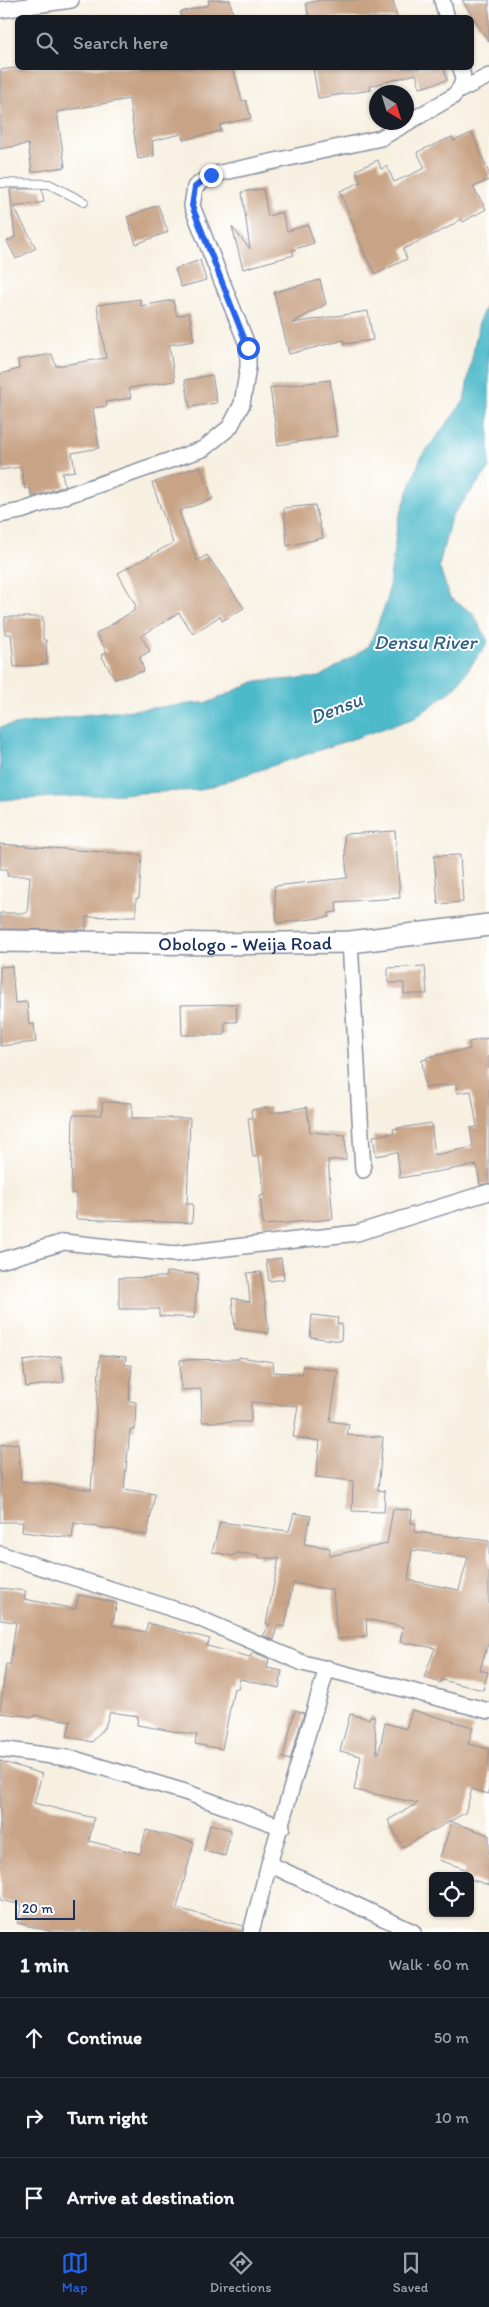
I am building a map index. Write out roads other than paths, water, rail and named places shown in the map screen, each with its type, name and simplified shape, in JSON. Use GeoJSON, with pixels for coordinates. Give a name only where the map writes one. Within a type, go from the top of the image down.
{"type":"FeatureCollection","features":[{"type":"Feature","properties":{"kind":"street"},"geometry":{"type":"LineString","coordinates":[[0,10],[71,0]]}},
{"type":"Feature","properties":{"kind":"street"},"geometry":{"type":"LineString","coordinates":[[442,0],[446,15]]}},
{"type":"Feature","properties":{"kind":"street"},"geometry":{"type":"LineString","coordinates":[[460,90],[464,76],[462,70]]}},
{"type":"Feature","properties":{"kind":"street"},"geometry":{"type":"LineString","coordinates":[[0,515],[21,511],[203,449],[230,427],[242,404],[248,367],[248,348],[192,206],[195,187],[211,175],[381,138],[452,97],[460,90],[489,76]]}},
{"type":"Feature","properties":{"kind":"street","name":"Obologo - Weija Road"},"geometry":{"type":"LineString","coordinates":[[0,941],[221,944],[350,942],[489,925]]}},
{"type":"Feature","properties":{"kind":"street"},"geometry":{"type":"LineString","coordinates":[[350,942],[363,1170]]}},
{"type":"Feature","properties":{"kind":"street"},"geometry":{"type":"LineString","coordinates":[[0,1260],[64,1242],[174,1254],[357,1233],[489,1192]]}},
{"type":"Feature","properties":{"kind":"street"},"geometry":{"type":"LineString","coordinates":[[0,1554],[189,1614],[303,1663],[489,1711]]}},
{"type":"Feature","properties":{"kind":"street"},"geometry":{"type":"LineString","coordinates":[[252,1932],[269,1864],[282,1827],[327,1668]]}},
{"type":"Feature","properties":{"kind":"street"},"geometry":{"type":"LineString","coordinates":[[0,1748],[74,1759],[185,1792],[282,1827]]}},
{"type":"Feature","properties":{"kind":"street"},"geometry":{"type":"LineString","coordinates":[[269,1864],[412,1932]]}},
{"type":"Feature","properties":{"kind":"lane"},"geometry":{"type":"LineString","coordinates":[[0,183],[49,184],[84,202]]}},
{"type":"Feature","properties":{"kind":"water","name":"Densu River"},"geometry":{"type":"Polygon","coordinates":[[[489,299],[489,469],[451,517],[439,566],[450,598],[473,613],[488,642],[455,688],[415,718],[200,790],[0,800],[0,727],[83,715],[210,702],[254,682],[320,677],[369,646],[387,601],[398,520],[421,457],[464,401],[479,321],[489,299]]]}},
{"type":"Feature","properties":{"kind":"water label","name":"Densu"},"geometry":{"type":"Point","coordinates":[336,708]}}]}
